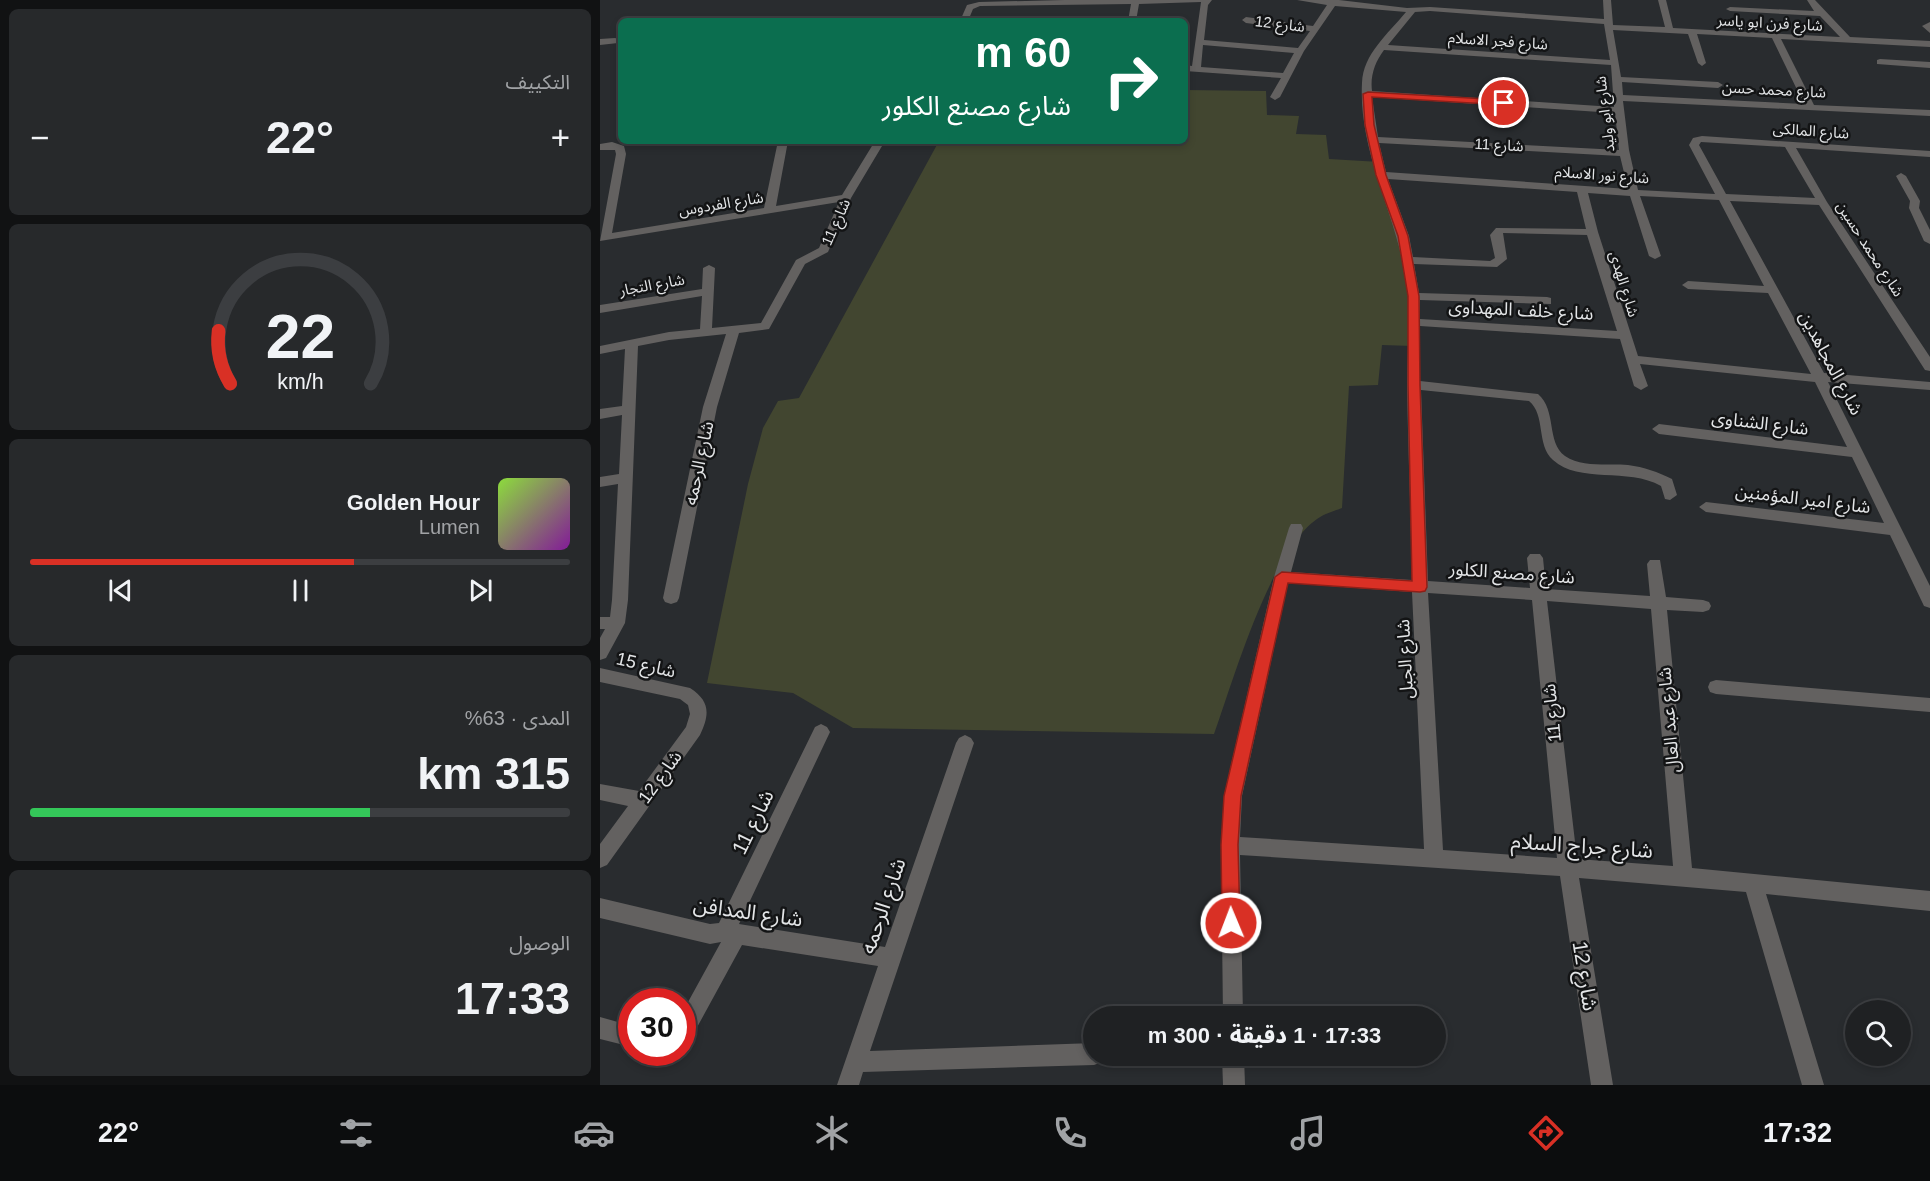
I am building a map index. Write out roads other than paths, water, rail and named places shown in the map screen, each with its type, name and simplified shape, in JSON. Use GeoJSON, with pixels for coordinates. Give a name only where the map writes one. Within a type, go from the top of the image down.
{"type":"FeatureCollection","features":[{"type":"Feature","properties":{"kind":"street","name":"شارع فرن ابو ياسر"},"geometry":{"type":"LineString","coordinates":[[1301,0],[1692,32],[1930,44]]}},
{"type":"Feature","properties":{"kind":"street","name":"شارع ابو وليد"},"geometry":{"type":"LineString","coordinates":[[1607,0],[1607,24],[1615,63],[1617,110],[1624,153],[1634,193],[1655,256]]}},
{"type":"Feature","properties":{"kind":"street"},"geometry":{"type":"LineString","coordinates":[[1662,0],[1670,30]]}},
{"type":"Feature","properties":{"kind":"street"},"geometry":{"type":"LineString","coordinates":[[1811,0],[1848,40]]}},
{"type":"Feature","properties":{"kind":"street"},"geometry":{"type":"LineString","coordinates":[[1133,18],[1136,1]]}},
{"type":"Feature","properties":{"kind":"street"},"geometry":{"type":"LineString","coordinates":[[965,18],[970,7],[979,4],[1136,1],[1205,3],[1196,68]]}},
{"type":"Feature","properties":{"kind":"street"},"geometry":{"type":"LineString","coordinates":[[1275,97],[1300,51],[1334,1]]}},
{"type":"Feature","properties":{"kind":"street"},"geometry":{"type":"LineString","coordinates":[[1730,9],[1822,14]]}},
{"type":"Feature","properties":{"kind":"street","name":"شارع الجبل"},"geometry":{"type":"LineString","coordinates":[[1412,10],[1380,47],[1368,69],[1368,94],[1370,125],[1381,175],[1403,236],[1414,296],[1414,385],[1420,587],[1434,859]]}},
{"type":"Feature","properties":{"kind":"street","name":"شارع 12"},"geometry":{"type":"LineString","coordinates":[[1246,20],[1315,29]]}},
{"type":"Feature","properties":{"kind":"street"},"geometry":{"type":"LineString","coordinates":[[1930,25],[1926,26],[1930,30]]}},
{"type":"Feature","properties":{"kind":"street"},"geometry":{"type":"LineString","coordinates":[[1692,32],[1702,63]]}},
{"type":"Feature","properties":{"kind":"street"},"geometry":{"type":"LineString","coordinates":[[1776,37],[1810,107]]}},
{"type":"Feature","properties":{"kind":"street"},"geometry":{"type":"LineString","coordinates":[[600,42],[615,41]]}},
{"type":"Feature","properties":{"kind":"street"},"geometry":{"type":"LineString","coordinates":[[1200,42],[1300,51]]}},
{"type":"Feature","properties":{"kind":"street"},"geometry":{"type":"LineString","coordinates":[[1912,44],[1930,64]]}},
{"type":"Feature","properties":{"kind":"street","name":"شارع فجر الاسلام"},"geometry":{"type":"LineString","coordinates":[[1380,47],[1615,63]]}},
{"type":"Feature","properties":{"kind":"street"},"geometry":{"type":"LineString","coordinates":[[1880,62],[1930,64]]}},
{"type":"Feature","properties":{"kind":"street"},"geometry":{"type":"LineString","coordinates":[[1188,68],[1286,76]]}},
{"type":"Feature","properties":{"kind":"street"},"geometry":{"type":"LineString","coordinates":[[1616,79],[1718,85]]}},
{"type":"Feature","properties":{"kind":"street"},"geometry":{"type":"LineString","coordinates":[[1368,94],[1617,110]]}},
{"type":"Feature","properties":{"kind":"street","name":"شارع محمد حسن"},"geometry":{"type":"LineString","coordinates":[[1617,98],[1930,113]]}},
{"type":"Feature","properties":{"kind":"street","name":"شارع المالكى"},"geometry":{"type":"LineString","coordinates":[[1694,145],[1697,140],[1702,139],[1930,154]]}},
{"type":"Feature","properties":{"kind":"street","name":"شارع 11"},"geometry":{"type":"LineString","coordinates":[[1374,140],[1624,153]]}},
{"type":"Feature","properties":{"kind":"street"},"geometry":{"type":"LineString","coordinates":[[769,212],[782,144]]}},
{"type":"Feature","properties":{"kind":"street","name":"شارع 11"},"geometry":{"type":"LineString","coordinates":[[735,329],[762,326],[800,262],[824,250],[846,198],[878,144]]}},
{"type":"Feature","properties":{"kind":"street","name":"شارع المجاهدين"},"geometry":{"type":"LineString","coordinates":[[1694,145],[1820,378],[1930,602]]}},
{"type":"Feature","properties":{"kind":"street","name":"شارع محمد حسين"},"geometry":{"type":"LineString","coordinates":[[1788,145],[1821,202],[1930,367]]}},
{"type":"Feature","properties":{"kind":"street"},"geometry":{"type":"LineString","coordinates":[[600,147],[620,148],[621,154],[603,238]]}},
{"type":"Feature","properties":{"kind":"street","name":"شارع نور الاسلام"},"geometry":{"type":"LineString","coordinates":[[1381,175],[1634,193],[1821,202]]}},
{"type":"Feature","properties":{"kind":"street"},"geometry":{"type":"LineString","coordinates":[[1901,176],[1916,201],[1914,208],[1930,240]]}},
{"type":"Feature","properties":{"kind":"street","name":"شارع الهدى"},"geometry":{"type":"LineString","coordinates":[[1582,189],[1592,232],[1641,386]]}},
{"type":"Feature","properties":{"kind":"street","name":"شارع الفردوس"},"geometry":{"type":"LineString","coordinates":[[603,238],[846,198]]}},
{"type":"Feature","properties":{"kind":"street"},"geometry":{"type":"LineString","coordinates":[[1409,260],[1493,265],[1501,259],[1496,235],[1500,230],[1592,232]]}},
{"type":"Feature","properties":{"kind":"street"},"geometry":{"type":"LineString","coordinates":[[706,331],[710,268]]}},
{"type":"Feature","properties":{"kind":"street"},"geometry":{"type":"LineString","coordinates":[[1688,285],[1772,290]]}},
{"type":"Feature","properties":{"kind":"street","name":"شارع التجار"},"geometry":{"type":"LineString","coordinates":[[600,309],[709,291]]}},
{"type":"Feature","properties":{"kind":"street"},"geometry":{"type":"LineString","coordinates":[[1414,296],[1547,301]]}},
{"type":"Feature","properties":{"kind":"street","name":"شارع خلف المهداوى"},"geometry":{"type":"LineString","coordinates":[[1415,322],[1624,335]]}},
{"type":"Feature","properties":{"kind":"street"},"geometry":{"type":"LineString","coordinates":[[600,350],[706,331],[735,329]]}},
{"type":"Feature","properties":{"kind":"street","name":"شارع الرحمه"},"geometry":{"type":"LineString","coordinates":[[671,598],[710,407],[735,329]]}},
{"type":"Feature","properties":{"kind":"street"},"geometry":{"type":"LineString","coordinates":[[600,653],[617,623],[632,344]]}},
{"type":"Feature","properties":{"kind":"street"},"geometry":{"type":"LineString","coordinates":[[1632,359],[1820,378],[1839,377],[1930,386]]}},
{"type":"Feature","properties":{"kind":"street"},"geometry":{"type":"LineString","coordinates":[[1414,385],[1533,397],[1540,404],[1551,448],[1557,457],[1578,467],[1642,471],[1656,475],[1667,483],[1670,495]]}},
{"type":"Feature","properties":{"kind":"street"},"geometry":{"type":"LineString","coordinates":[[600,414],[629,409]]}},
{"type":"Feature","properties":{"kind":"street","name":"شارع الشناوى"},"geometry":{"type":"LineString","coordinates":[[1659,429],[1858,453]]}},
{"type":"Feature","properties":{"kind":"street"},"geometry":{"type":"LineString","coordinates":[[600,482],[626,478]]}},
{"type":"Feature","properties":{"kind":"street","name":"شارع امير المؤمنين"},"geometry":{"type":"LineString","coordinates":[[1706,507],[1896,530]]}},
{"type":"Feature","properties":{"kind":"street"},"geometry":{"type":"LineString","coordinates":[[1233,1006],[1230,845],[1233,796],[1282,577],[1296,528]]}},
{"type":"Feature","properties":{"kind":"street","name":"شارع 11"},"geometry":{"type":"LineString","coordinates":[[1535,558],[1569,868]]}},
{"type":"Feature","properties":{"kind":"street","name":"شارع عبد العال"},"geometry":{"type":"LineString","coordinates":[[1655,564],[1683,876]]}},
{"type":"Feature","properties":{"kind":"street","name":"شارع مصنع الكلور"},"geometry":{"type":"LineString","coordinates":[[1282,577],[1703,606]]}},
{"type":"Feature","properties":{"kind":"street"},"geometry":{"type":"LineString","coordinates":[[600,623],[617,623]]}},
{"type":"Feature","properties":{"kind":"street","name":"شارع 15"},"geometry":{"type":"LineString","coordinates":[[600,675],[684,693]]}},
{"type":"Feature","properties":{"kind":"street"},"geometry":{"type":"LineString","coordinates":[[1716,687],[1930,705]]}},
{"type":"Feature","properties":{"kind":"street","name":"شارع 12"},"geometry":{"type":"LineString","coordinates":[[600,858],[694,730],[699,714],[696,701],[684,693]]}},
{"type":"Feature","properties":{"kind":"street","name":"شارع 11"},"geometry":{"type":"LineString","coordinates":[[696,1006],[821,732]]}},
{"type":"Feature","properties":{"kind":"street","name":"شارع الرحمه"},"geometry":{"type":"LineString","coordinates":[[848,1085],[965,743]]}},
{"type":"Feature","properties":{"kind":"street"},"geometry":{"type":"LineString","coordinates":[[600,792],[643,800]]}},
{"type":"Feature","properties":{"kind":"street","name":"شارع جراج السلام"},"geometry":{"type":"LineString","coordinates":[[1230,845],[1683,876],[1930,901]]}},
{"type":"Feature","properties":{"kind":"street","name":"شارع 12"},"geometry":{"type":"LineString","coordinates":[[1569,868],[1602,1085]]}},
{"type":"Feature","properties":{"kind":"street"},"geometry":{"type":"LineString","coordinates":[[1753,882],[1813,1085]]}},
{"type":"Feature","properties":{"kind":"street","name":"شارع المدافن"},"geometry":{"type":"LineString","coordinates":[[600,908],[710,934],[731,932],[890,958]]}},
{"type":"Feature","properties":{"kind":"street"},"geometry":{"type":"LineString","coordinates":[[600,1028],[618,1033]]}},
{"type":"Feature","properties":{"kind":"street"},"geometry":{"type":"LineString","coordinates":[[854,1062],[1083,1054]]}},
{"type":"Feature","properties":{"kind":"street"},"geometry":{"type":"LineString","coordinates":[[1233,1066],[1234,1085]]}}]}
